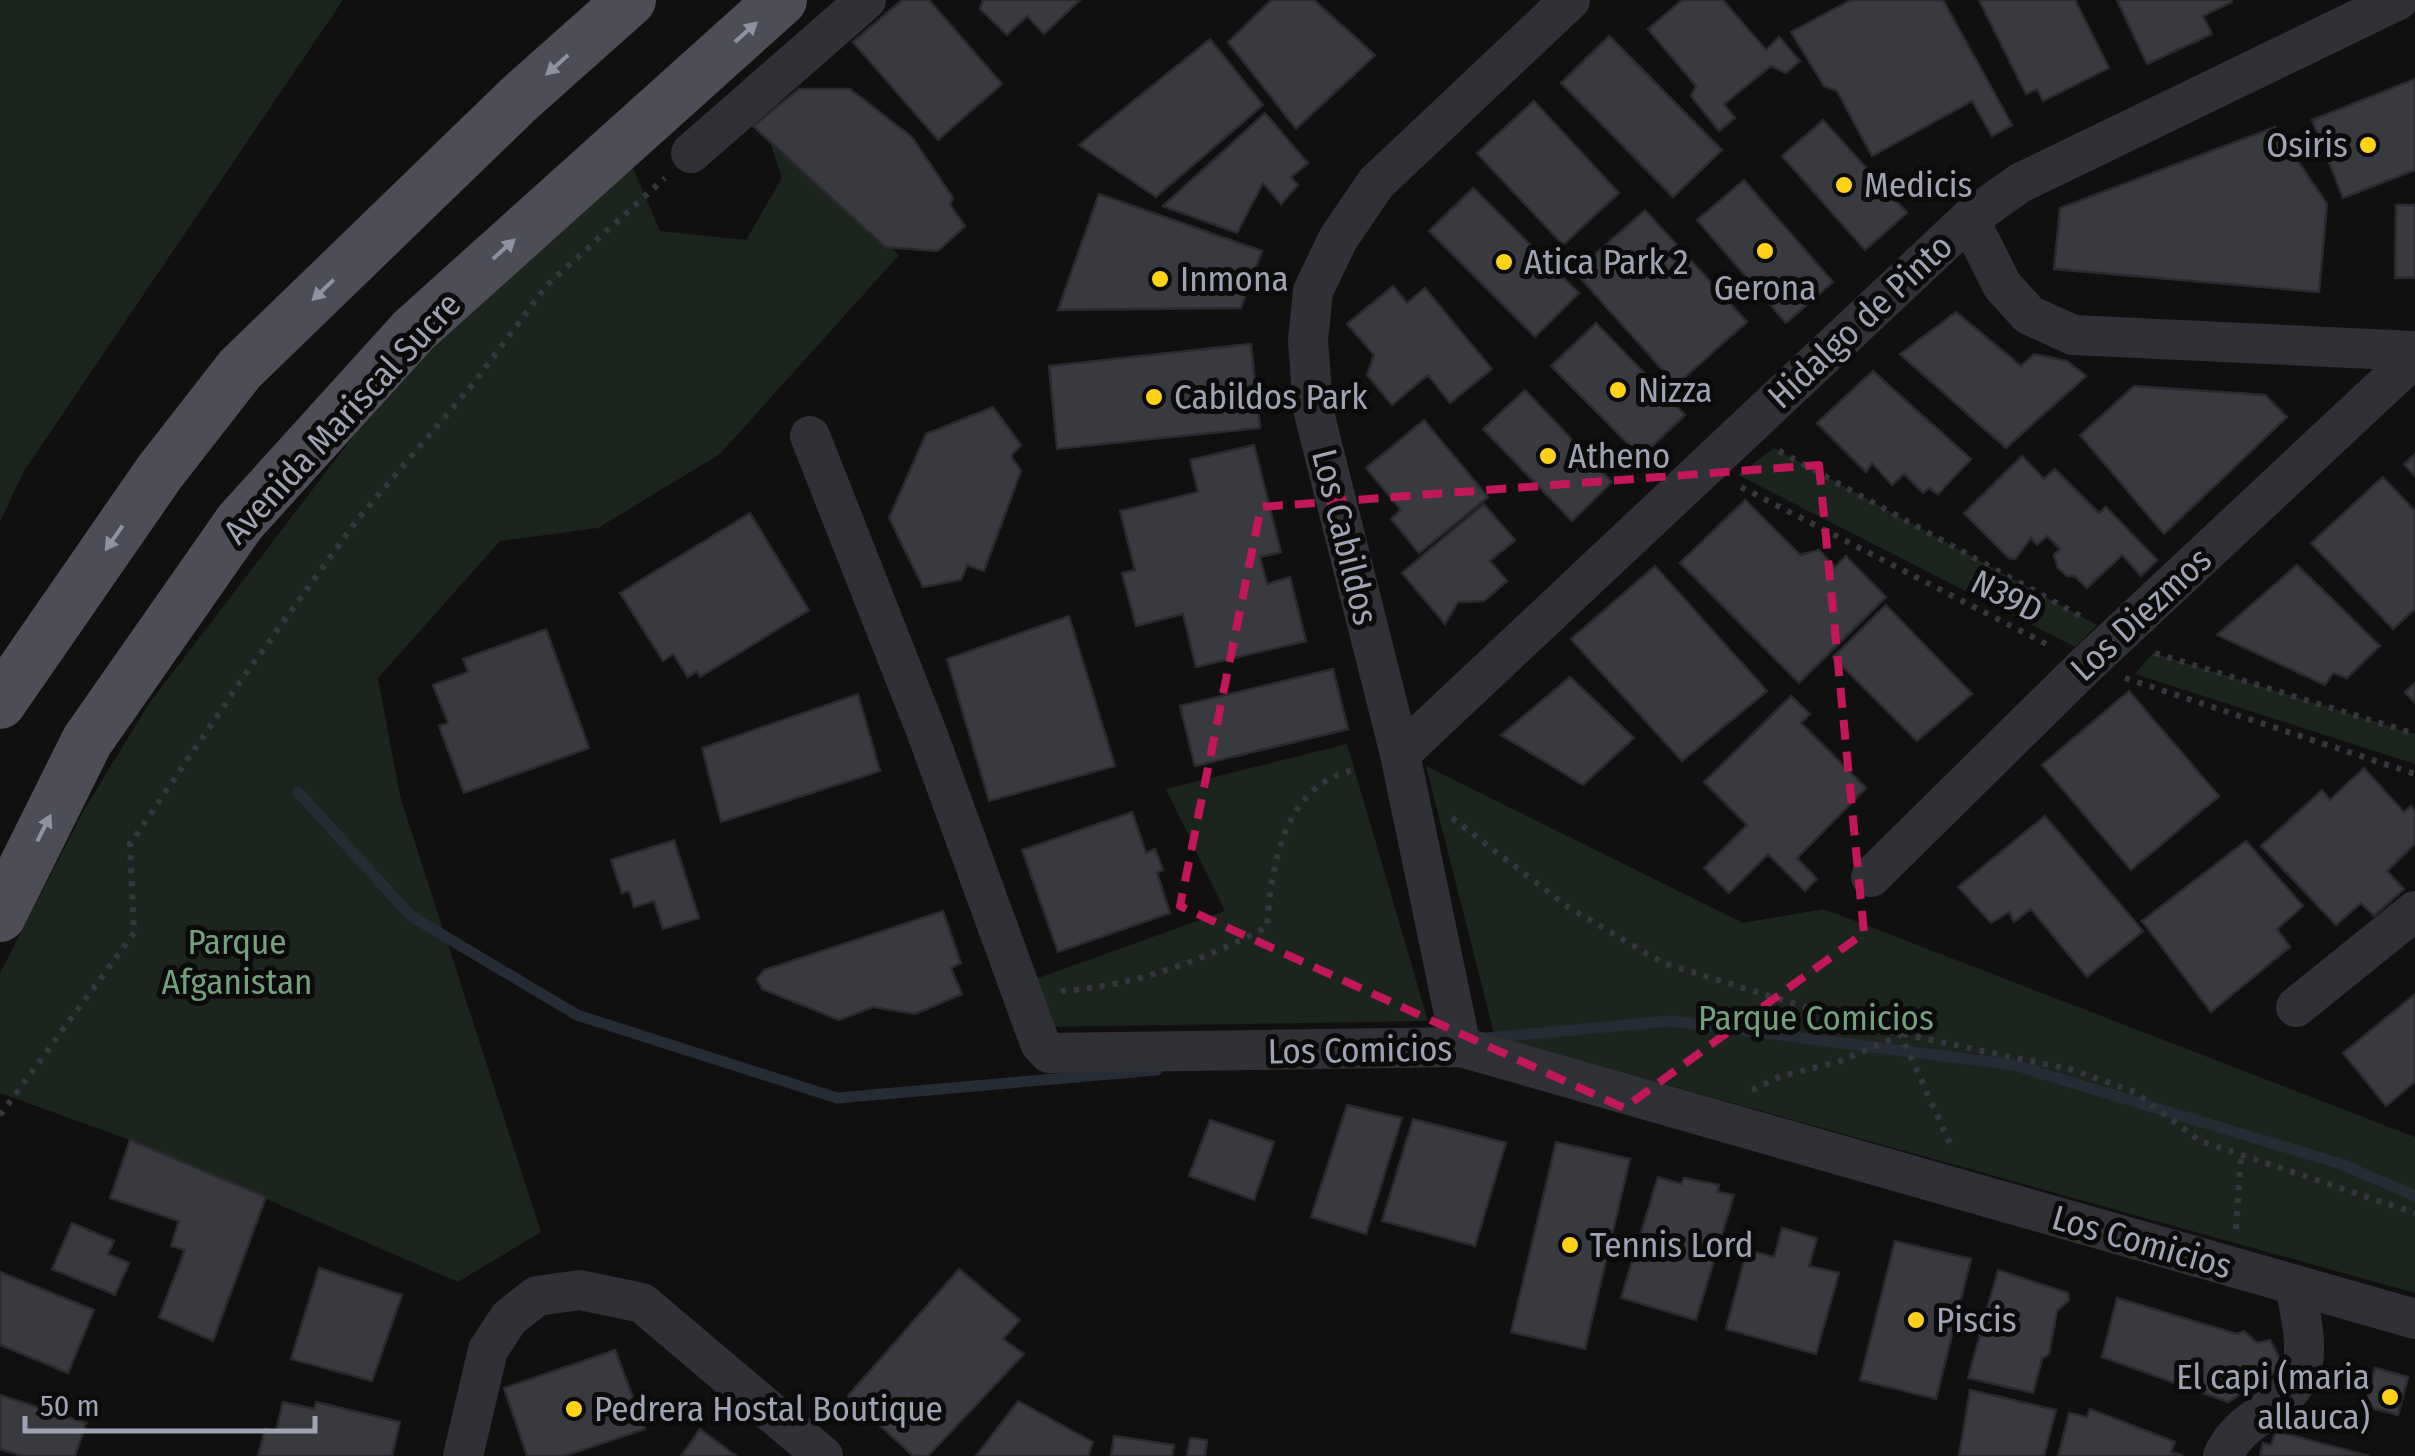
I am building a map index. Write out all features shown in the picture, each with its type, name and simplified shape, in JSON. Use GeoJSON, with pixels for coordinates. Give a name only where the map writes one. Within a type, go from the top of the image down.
{"type":"FeatureCollection","features":[{"type":"Feature","properties":{"kind":"main road"},"geometry":{"type":"LineString","coordinates":[[0,703],[159,474],[240,369],[520,98],[630,0]]}},
{"type":"Feature","properties":{"kind":"main road","name":"Avenida Mariscal Sucre"},"geometry":{"type":"LineString","coordinates":[[0,916],[87,741],[240,522],[414,330],[781,0]]}},
{"type":"Feature","properties":{"kind":"street"},"geometry":{"type":"LineString","coordinates":[[692,153],[866,0]]}},
{"type":"Feature","properties":{"kind":"street","name":"Los Cabildos"},"geometry":{"type":"LineString","coordinates":[[1460,1047],[1400,754],[1312,409],[1308,340],[1313,291],[1338,239],[1376,182],[1570,0]]}},
{"type":"Feature","properties":{"kind":"street","name":"Hidalgo de Pinto"},"geometry":{"type":"LineString","coordinates":[[1400,754],[1969,218],[2020,182],[2398,0]]}},
{"type":"Feature","properties":{"kind":"street"},"geometry":{"type":"LineString","coordinates":[[1969,218],[2002,285],[2029,315],[2073,335],[2415,354]]}},
{"type":"Feature","properties":{"kind":"street","name":"Los Diezmos"},"geometry":{"type":"LineString","coordinates":[[1871,876],[2086,665],[2415,354]]}},
{"type":"Feature","properties":{"kind":"street","name":"Los Comicios"},"geometry":{"type":"LineString","coordinates":[[810,436],[927,734],[1040,1043],[1050,1052],[1460,1047],[2415,1319]]}},
{"type":"Feature","properties":{"kind":"street"},"geometry":{"type":"LineString","coordinates":[[2296,1007],[2415,911]]}},
{"type":"Feature","properties":{"kind":"street"},"geometry":{"type":"LineString","coordinates":[[2223,1456],[2244,1424],[2285,1393],[2300,1374],[2302,1327],[2295,1286]]}},
{"type":"Feature","properties":{"kind":"street"},"geometry":{"type":"LineString","coordinates":[[462,1456],[488,1350],[509,1318],[537,1296],[580,1290],[642,1303],[823,1456]]}},
{"type":"Feature","properties":{"kind":"path"},"geometry":{"type":"LineString","coordinates":[[0,1114],[134,933],[130,844],[247,672],[357,520],[473,384],[547,285],[692,153]]}},
{"type":"Feature","properties":{"kind":"path"},"geometry":{"type":"LineString","coordinates":[[1788,435],[1774,448],[2097,625]]}},
{"type":"Feature","properties":{"kind":"path","name":"N39D"},"geometry":{"type":"LineString","coordinates":[[1704,468],[2086,665],[2415,774]]}},
{"type":"Feature","properties":{"kind":"path"},"geometry":{"type":"LineString","coordinates":[[2154,652],[2415,734]]}},
{"type":"Feature","properties":{"kind":"path"},"geometry":{"type":"LineString","coordinates":[[1048,992],[1104,988],[1203,960],[1266,927],[1270,871],[1307,791],[1328,776],[1354,770]]}},
{"type":"Feature","properties":{"kind":"path"},"geometry":{"type":"LineString","coordinates":[[1450,816],[1568,907],[1663,963],[1901,1034],[2073,1070],[2135,1092],[2200,1141],[2415,1213]]}},
{"type":"Feature","properties":{"kind":"path"},"geometry":{"type":"LineString","coordinates":[[1750,1097],[1753,1087],[1838,1062],[1901,1034]]}},
{"type":"Feature","properties":{"kind":"path"},"geometry":{"type":"LineString","coordinates":[[1901,1034],[1953,1152]]}},
{"type":"Feature","properties":{"kind":"path"},"geometry":{"type":"LineString","coordinates":[[2238,1244],[2241,1156]]}},
{"type":"Feature","properties":{"kind":"highlighted area"},"geometry":{"type":"Polygon","coordinates":[[[1819,465],[1864,933],[1624,1108],[1180,906],[1261,507],[1819,465]]]}},
{"type":"Feature","properties":{"kind":"green space"},"geometry":{"type":"Polygon","coordinates":[[[0,0],[343,0],[24,471],[0,522],[0,0]]]}},
{"type":"Feature","properties":{"kind":"green space","name":"Parque Afganistan"},"geometry":{"type":"Polygon","coordinates":[[[770,142],[899,255],[720,454],[598,528],[500,541],[378,678],[400,796],[541,1232],[458,1282],[130,1140],[0,1093],[0,973],[84,810],[148,705],[384,396],[624,147],[660,231],[746,240],[782,178],[770,142]]]}},
{"type":"Feature","properties":{"kind":"green space"},"geometry":{"type":"Polygon","coordinates":[[[1774,448],[2097,625],[2075,647],[1738,475],[1774,448]]]}},
{"type":"Feature","properties":{"kind":"green space"},"geometry":{"type":"Polygon","coordinates":[[[2153,653],[2415,734],[2415,764],[2135,674],[2153,653]]]}},
{"type":"Feature","properties":{"kind":"green space"},"geometry":{"type":"Polygon","coordinates":[[[1347,744],[1428,1021],[1040,1027],[1027,982],[1225,911],[1166,789],[1347,744]]]}},
{"type":"Feature","properties":{"kind":"green space","name":"Parque Comicios"},"geometry":{"type":"Polygon","coordinates":[[[1426,766],[1743,923],[1824,909],[2415,1137],[2415,1293],[1495,1037],[1426,766]]]}},
{"type":"Feature","properties":{"kind":"building"},"geometry":{"type":"Polygon","coordinates":[[[902,0],[929,0],[1002,84],[938,140],[853,42],[902,0]]]}},
{"type":"Feature","properties":{"kind":"building"},"geometry":{"type":"Polygon","coordinates":[[[983,0],[1080,0],[1044,34],[1027,16],[1007,35],[980,9],[983,0]]]}},
{"type":"Feature","properties":{"kind":"building"},"geometry":{"type":"Polygon","coordinates":[[[1271,0],[1314,0],[1375,55],[1296,129],[1228,42],[1271,0]]]}},
{"type":"Feature","properties":{"kind":"building"},"geometry":{"type":"Polygon","coordinates":[[[1682,0],[1723,0],[1766,50],[1779,37],[1800,61],[1786,73],[1771,66],[1724,104],[1735,118],[1719,131],[1691,96],[1696,86],[1648,29],[1682,0]]]}},
{"type":"Feature","properties":{"kind":"building"},"geometry":{"type":"Polygon","coordinates":[[[1851,0],[1943,0],[2012,125],[1992,136],[1972,101],[1872,156],[1837,91],[1824,86],[1791,32],[1851,0]]]}},
{"type":"Feature","properties":{"kind":"building"},"geometry":{"type":"Polygon","coordinates":[[[1979,0],[2075,0],[2109,68],[2043,101],[2037,89],[2026,94],[1979,0]]]}},
{"type":"Feature","properties":{"kind":"building"},"geometry":{"type":"Polygon","coordinates":[[[2117,0],[2232,2],[2203,16],[2212,34],[2147,64],[2117,0]]]}},
{"type":"Feature","properties":{"kind":"building"},"geometry":{"type":"Polygon","coordinates":[[[1609,36],[1722,150],[1673,197],[1561,83],[1609,36]]]}},
{"type":"Feature","properties":{"kind":"building"},"geometry":{"type":"Polygon","coordinates":[[[1210,39],[1263,105],[1156,197],[1079,145],[1210,39]]]}},
{"type":"Feature","properties":{"kind":"building","name":"Osiris"},"geometry":{"type":"Polygon","coordinates":[[[2415,79],[2415,170],[2343,198],[2312,120],[2415,79]]]}},
{"type":"Feature","properties":{"kind":"building"},"geometry":{"type":"Polygon","coordinates":[[[799,89],[850,89],[912,137],[953,198],[950,205],[965,226],[938,251],[885,247],[753,126],[799,89]]]}},
{"type":"Feature","properties":{"kind":"building"},"geometry":{"type":"Polygon","coordinates":[[[1534,101],[1619,193],[1563,245],[1477,153],[1534,101]]]}},
{"type":"Feature","properties":{"kind":"building"},"geometry":{"type":"Polygon","coordinates":[[[1265,113],[1308,163],[1291,177],[1298,185],[1281,204],[1263,183],[1237,233],[1163,206],[1265,113]]]}},
{"type":"Feature","properties":{"kind":"building","name":"Medicis"},"geometry":{"type":"Polygon","coordinates":[[[1823,120],[1907,213],[1865,250],[1782,156],[1823,120]]]}},
{"type":"Feature","properties":{"kind":"building"},"geometry":{"type":"Polygon","coordinates":[[[2275,127],[2327,204],[2319,292],[2054,269],[2060,208],[2275,127]]]}},
{"type":"Feature","properties":{"kind":"building","name":"Gerona"},"geometry":{"type":"Polygon","coordinates":[[[1744,180],[1833,282],[1786,323],[1697,220],[1744,180]]]}},
{"type":"Feature","properties":{"kind":"building","name":"Atica Park 2"},"geometry":{"type":"Polygon","coordinates":[[[1473,188],[1579,293],[1535,337],[1429,231],[1473,188]]]}},
{"type":"Feature","properties":{"kind":"building","name":"Inmona"},"geometry":{"type":"Polygon","coordinates":[[[1099,194],[1262,251],[1241,308],[1058,310],[1099,194]]]}},
{"type":"Feature","properties":{"kind":"building"},"geometry":{"type":"Polygon","coordinates":[[[2396,205],[2415,205],[2415,278],[2395,278],[2396,205]]]}},
{"type":"Feature","properties":{"kind":"building"},"geometry":{"type":"Polygon","coordinates":[[[1645,210],[1747,322],[1676,385],[1575,272],[1645,210]]]}},
{"type":"Feature","properties":{"kind":"building"},"geometry":{"type":"Polygon","coordinates":[[[1393,286],[1407,303],[1425,288],[1492,369],[1450,403],[1428,375],[1392,405],[1367,375],[1374,355],[1347,324],[1393,286]]]}},
{"type":"Feature","properties":{"kind":"building"},"geometry":{"type":"Polygon","coordinates":[[[1956,312],[2021,366],[2034,354],[2067,361],[2086,376],[2006,448],[1900,354],[1956,312]]]}},
{"type":"Feature","properties":{"kind":"building","name":"Nizza"},"geometry":{"type":"Polygon","coordinates":[[[1596,323],[1685,415],[1641,457],[1551,366],[1596,323]]]}},
{"type":"Feature","properties":{"kind":"building","name":"Cabildos Park"},"geometry":{"type":"Polygon","coordinates":[[[1251,344],[1260,428],[1057,449],[1049,366],[1251,344]]]}},
{"type":"Feature","properties":{"kind":"building"},"geometry":{"type":"Polygon","coordinates":[[[1873,371],[1971,459],[1938,494],[1929,488],[1923,493],[1904,474],[1892,485],[1872,463],[1866,472],[1817,423],[1873,371]]]}},
{"type":"Feature","properties":{"kind":"building"},"geometry":{"type":"Polygon","coordinates":[[[2134,386],[2265,395],[2287,417],[2164,534],[2080,435],[2134,386]]]}},
{"type":"Feature","properties":{"kind":"building","name":"Atheno"},"geometry":{"type":"Polygon","coordinates":[[[1525,390],[1612,482],[1572,521],[1483,429],[1525,390]]]}},
{"type":"Feature","properties":{"kind":"building"},"geometry":{"type":"Polygon","coordinates":[[[993,407],[1021,445],[1011,456],[1021,471],[984,571],[967,565],[961,580],[923,587],[889,518],[926,434],[993,407]]]}},
{"type":"Feature","properties":{"kind":"building"},"geometry":{"type":"Polygon","coordinates":[[[1424,420],[1488,497],[1419,553],[1391,519],[1401,510],[1366,468],[1424,420]]]}},
{"type":"Feature","properties":{"kind":"building"},"geometry":{"type":"Polygon","coordinates":[[[1254,445],[1281,552],[1260,557],[1267,584],[1290,577],[1306,641],[1196,667],[1183,614],[1136,626],[1122,573],[1135,570],[1120,511],[1198,492],[1190,460],[1254,445]]]}},
{"type":"Feature","properties":{"kind":"building"},"geometry":{"type":"Polygon","coordinates":[[[2415,454],[2415,476],[2404,464],[2415,454]]]}},
{"type":"Feature","properties":{"kind":"building"},"geometry":{"type":"Polygon","coordinates":[[[2022,456],[2044,479],[2055,469],[2099,513],[2106,507],[2157,560],[2141,576],[2122,555],[2087,588],[2075,576],[2067,576],[2058,568],[2054,555],[2060,549],[2047,536],[2037,545],[2031,538],[2015,559],[2009,558],[1964,513],[2022,456]]]}},
{"type":"Feature","properties":{"kind":"building"},"geometry":{"type":"Polygon","coordinates":[[[2383,477],[2415,511],[2415,609],[2393,629],[2311,543],[2383,477]]]}},
{"type":"Feature","properties":{"kind":"building"},"geometry":{"type":"Polygon","coordinates":[[[1745,500],[1800,555],[1819,550],[1835,567],[1846,556],[1886,597],[1799,683],[1680,563],[1745,500]]]}},
{"type":"Feature","properties":{"kind":"building"},"geometry":{"type":"Polygon","coordinates":[[[1484,504],[1515,540],[1490,561],[1507,581],[1484,601],[1458,602],[1445,624],[1402,573],[1484,504]]]}},
{"type":"Feature","properties":{"kind":"building"},"geometry":{"type":"Polygon","coordinates":[[[750,513],[809,610],[700,677],[697,671],[688,677],[673,654],[663,661],[620,593],[750,513]]]}},
{"type":"Feature","properties":{"kind":"building"},"geometry":{"type":"Polygon","coordinates":[[[2297,565],[2380,646],[2347,678],[2333,673],[2325,685],[2217,635],[2297,565]]]}},
{"type":"Feature","properties":{"kind":"building"},"geometry":{"type":"Polygon","coordinates":[[[1655,566],[1767,691],[1682,761],[1571,639],[1655,566]]]}},
{"type":"Feature","properties":{"kind":"building"},"geometry":{"type":"Polygon","coordinates":[[[1886,605],[1972,694],[1917,741],[1833,657],[1886,605]]]}},
{"type":"Feature","properties":{"kind":"building"},"geometry":{"type":"Polygon","coordinates":[[[1069,616],[1115,766],[989,801],[947,659],[1069,616]]]}},
{"type":"Feature","properties":{"kind":"building"},"geometry":{"type":"Polygon","coordinates":[[[546,629],[589,748],[464,793],[439,726],[448,723],[433,685],[468,672],[463,659],[546,629]]]}},
{"type":"Feature","properties":{"kind":"building"},"geometry":{"type":"Polygon","coordinates":[[[1333,669],[1348,729],[1195,766],[1180,706],[1333,669]]]}},
{"type":"Feature","properties":{"kind":"building"},"geometry":{"type":"Polygon","coordinates":[[[1570,677],[1634,738],[1583,785],[1501,735],[1570,677]]]}},
{"type":"Feature","properties":{"kind":"building"},"geometry":{"type":"Polygon","coordinates":[[[2415,683],[2415,703],[2405,692],[2415,683]]]}},
{"type":"Feature","properties":{"kind":"building"},"geometry":{"type":"Polygon","coordinates":[[[2129,691],[2219,796],[2131,870],[2042,765],[2129,691]]]}},
{"type":"Feature","properties":{"kind":"building"},"geometry":{"type":"Polygon","coordinates":[[[858,694],[880,771],[721,822],[702,748],[858,694]]]}},
{"type":"Feature","properties":{"kind":"building"},"geometry":{"type":"Polygon","coordinates":[[[1791,696],[1810,714],[1801,723],[1866,788],[1797,858],[1817,879],[1805,891],[1768,854],[1729,893],[1704,868],[1747,825],[1704,782],[1791,696]]]}},
{"type":"Feature","properties":{"kind":"building"},"geometry":{"type":"Polygon","coordinates":[[[2364,768],[2404,812],[2411,806],[2415,811],[2415,844],[2387,871],[2404,889],[2374,916],[2361,903],[2336,925],[2261,846],[2322,790],[2330,800],[2364,768]]]}},
{"type":"Feature","properties":{"kind":"building"},"geometry":{"type":"Polygon","coordinates":[[[1132,812],[1146,853],[1155,849],[1163,870],[1157,873],[1170,913],[1058,952],[1022,850],[1132,812]]]}},
{"type":"Feature","properties":{"kind":"building"},"geometry":{"type":"Polygon","coordinates":[[[2045,816],[2143,931],[2087,977],[2031,909],[2014,922],[2009,912],[1991,923],[1958,887],[2045,816]]]}},
{"type":"Feature","properties":{"kind":"building"},"geometry":{"type":"Polygon","coordinates":[[[674,840],[699,918],[663,929],[654,901],[634,907],[629,891],[622,893],[611,860],[674,840]]]}},
{"type":"Feature","properties":{"kind":"building"},"geometry":{"type":"Polygon","coordinates":[[[2246,841],[2303,906],[2277,929],[2290,947],[2211,1012],[2142,921],[2246,841]]]}},
{"type":"Feature","properties":{"kind":"building"},"geometry":{"type":"Polygon","coordinates":[[[943,911],[961,963],[951,968],[962,994],[915,1014],[873,1007],[839,1020],[762,989],[757,979],[764,970],[943,911]]]}},
{"type":"Feature","properties":{"kind":"building"},"geometry":{"type":"Polygon","coordinates":[[[2415,994],[2415,1082],[2386,1106],[2343,1053],[2415,994]]]}},
{"type":"Feature","properties":{"kind":"building"},"geometry":{"type":"Polygon","coordinates":[[[1347,1105],[1402,1118],[1366,1234],[1311,1217],[1347,1105]]]}},
{"type":"Feature","properties":{"kind":"building"},"geometry":{"type":"Polygon","coordinates":[[[1413,1119],[1506,1143],[1475,1246],[1382,1221],[1413,1119]]]}},
{"type":"Feature","properties":{"kind":"building"},"geometry":{"type":"Polygon","coordinates":[[[1210,1120],[1274,1142],[1254,1200],[1189,1176],[1210,1120]]]}},
{"type":"Feature","properties":{"kind":"building"},"geometry":{"type":"Polygon","coordinates":[[[130,1140],[266,1197],[213,1341],[159,1317],[185,1250],[171,1246],[179,1221],[110,1198],[130,1140]]]}},
{"type":"Feature","properties":{"kind":"building","name":"Tennis Lord"},"geometry":{"type":"Polygon","coordinates":[[[1556,1142],[1630,1159],[1585,1349],[1511,1332],[1556,1142]]]}},
{"type":"Feature","properties":{"kind":"building"},"geometry":{"type":"Polygon","coordinates":[[[1658,1177],[1681,1184],[1684,1178],[1719,1185],[1718,1192],[1734,1195],[1696,1320],[1621,1298],[1658,1177]]]}},
{"type":"Feature","properties":{"kind":"building"},"geometry":{"type":"Polygon","coordinates":[[[72,1223],[114,1241],[108,1254],[129,1263],[115,1295],[52,1269],[72,1223]]]}},
{"type":"Feature","properties":{"kind":"building"},"geometry":{"type":"Polygon","coordinates":[[[1782,1228],[1817,1238],[1809,1266],[1839,1273],[1816,1354],[1726,1329],[1747,1250],[1774,1257],[1782,1228]]]}},
{"type":"Feature","properties":{"kind":"building","name":"Piscis"},"geometry":{"type":"Polygon","coordinates":[[[1895,1241],[1971,1259],[1936,1399],[1860,1380],[1895,1241]]]}},
{"type":"Feature","properties":{"kind":"building"},"geometry":{"type":"Polygon","coordinates":[[[319,1268],[402,1295],[372,1381],[291,1359],[319,1268]]]}},
{"type":"Feature","properties":{"kind":"building"},"geometry":{"type":"Polygon","coordinates":[[[959,1269],[1020,1320],[1003,1339],[1024,1354],[928,1456],[913,1456],[848,1396],[959,1269]]]}},
{"type":"Feature","properties":{"kind":"building"},"geometry":{"type":"Polygon","coordinates":[[[1998,1270],[2068,1293],[2069,1300],[2057,1311],[2049,1354],[2042,1359],[2033,1393],[1968,1378],[1998,1270]]]}},
{"type":"Feature","properties":{"kind":"building"},"geometry":{"type":"Polygon","coordinates":[[[0,1272],[94,1310],[68,1373],[0,1345],[0,1272]]]}},
{"type":"Feature","properties":{"kind":"building"},"geometry":{"type":"Polygon","coordinates":[[[2117,1298],[2237,1334],[2244,1331],[2257,1343],[2270,1340],[2284,1367],[2228,1402],[2102,1357],[2117,1298]]]}},
{"type":"Feature","properties":{"kind":"building","name":"Pedrera Hostal Boutique"},"geometry":{"type":"Polygon","coordinates":[[[615,1350],[645,1429],[564,1456],[527,1456],[504,1388],[615,1350]]]}},
{"type":"Feature","properties":{"kind":"building"},"geometry":{"type":"Polygon","coordinates":[[[2375,1368],[2408,1377],[2398,1415],[2365,1406],[2375,1368]]]}},
{"type":"Feature","properties":{"kind":"building"},"geometry":{"type":"Polygon","coordinates":[[[1970,1390],[2056,1410],[2044,1456],[1959,1456],[1970,1390]]]}},
{"type":"Feature","properties":{"kind":"building"},"geometry":{"type":"Polygon","coordinates":[[[0,1395],[86,1423],[75,1456],[22,1456],[0,1449],[0,1395]]]}},
{"type":"Feature","properties":{"kind":"building"},"geometry":{"type":"Polygon","coordinates":[[[1018,1401],[1093,1442],[1088,1456],[976,1456],[1018,1401]]]}},
{"type":"Feature","properties":{"kind":"building"},"geometry":{"type":"Polygon","coordinates":[[[283,1402],[314,1409],[316,1402],[400,1422],[392,1456],[258,1456],[265,1429],[276,1431],[283,1402]]]}},
{"type":"Feature","properties":{"kind":"building"},"geometry":{"type":"Polygon","coordinates":[[[2090,1409],[2175,1442],[2171,1452],[2183,1456],[2058,1456],[2069,1413],[2087,1417],[2090,1409]]]}},
{"type":"Feature","properties":{"kind":"building"},"geometry":{"type":"Polygon","coordinates":[[[700,1429],[736,1456],[681,1456],[700,1429]]]}},
{"type":"Feature","properties":{"kind":"building"},"geometry":{"type":"Polygon","coordinates":[[[2276,1431],[2369,1456],[2260,1456],[2263,1443],[2271,1445],[2276,1431]]]}},
{"type":"Feature","properties":{"kind":"building"},"geometry":{"type":"Polygon","coordinates":[[[1114,1436],[1174,1445],[1172,1456],[1111,1456],[1114,1436]]]}},
{"type":"Feature","properties":{"kind":"building"},"geometry":{"type":"Polygon","coordinates":[[[1190,1438],[1207,1440],[1205,1456],[1187,1456],[1190,1438]]]}},
{"type":"Feature","properties":{"kind":"waterway"},"geometry":{"type":"LineString","coordinates":[[298,792],[411,916],[577,1015],[837,1098],[1157,1070]]}},
{"type":"Feature","properties":{"kind":"waterway"},"geometry":{"type":"LineString","coordinates":[[1485,1038],[1670,1021],[2014,1065],[2341,1164],[2415,1196]]}},
{"type":"Feature","properties":{"kind":"place","name":"Osiris"},"geometry":{"type":"Point","coordinates":[2368,145]}},
{"type":"Feature","properties":{"kind":"place","name":"Medicis"},"geometry":{"type":"Point","coordinates":[1844,185]}},
{"type":"Feature","properties":{"kind":"place","name":"Gerona"},"geometry":{"type":"Point","coordinates":[1765,251]}},
{"type":"Feature","properties":{"kind":"place","name":"Atica Park 2"},"geometry":{"type":"Point","coordinates":[1504,262]}},
{"type":"Feature","properties":{"kind":"place","name":"Inmona"},"geometry":{"type":"Point","coordinates":[1160,279]}},
{"type":"Feature","properties":{"kind":"place","name":"Nizza"},"geometry":{"type":"Point","coordinates":[1618,390]}},
{"type":"Feature","properties":{"kind":"place","name":"Cabildos Park"},"geometry":{"type":"Point","coordinates":[1154,397]}},
{"type":"Feature","properties":{"kind":"place","name":"Atheno"},"geometry":{"type":"Point","coordinates":[1548,456]}},
{"type":"Feature","properties":{"kind":"place","name":"Tennis Lord"},"geometry":{"type":"Point","coordinates":[1570,1245]}},
{"type":"Feature","properties":{"kind":"place","name":"Piscis"},"geometry":{"type":"Point","coordinates":[1916,1320]}},
{"type":"Feature","properties":{"kind":"place","name":"El capi (maria allauca)"},"geometry":{"type":"Point","coordinates":[2390,1397]}},
{"type":"Feature","properties":{"kind":"place","name":"Pedrera Hostal Boutique"},"geometry":{"type":"Point","coordinates":[574,1409]}}]}
